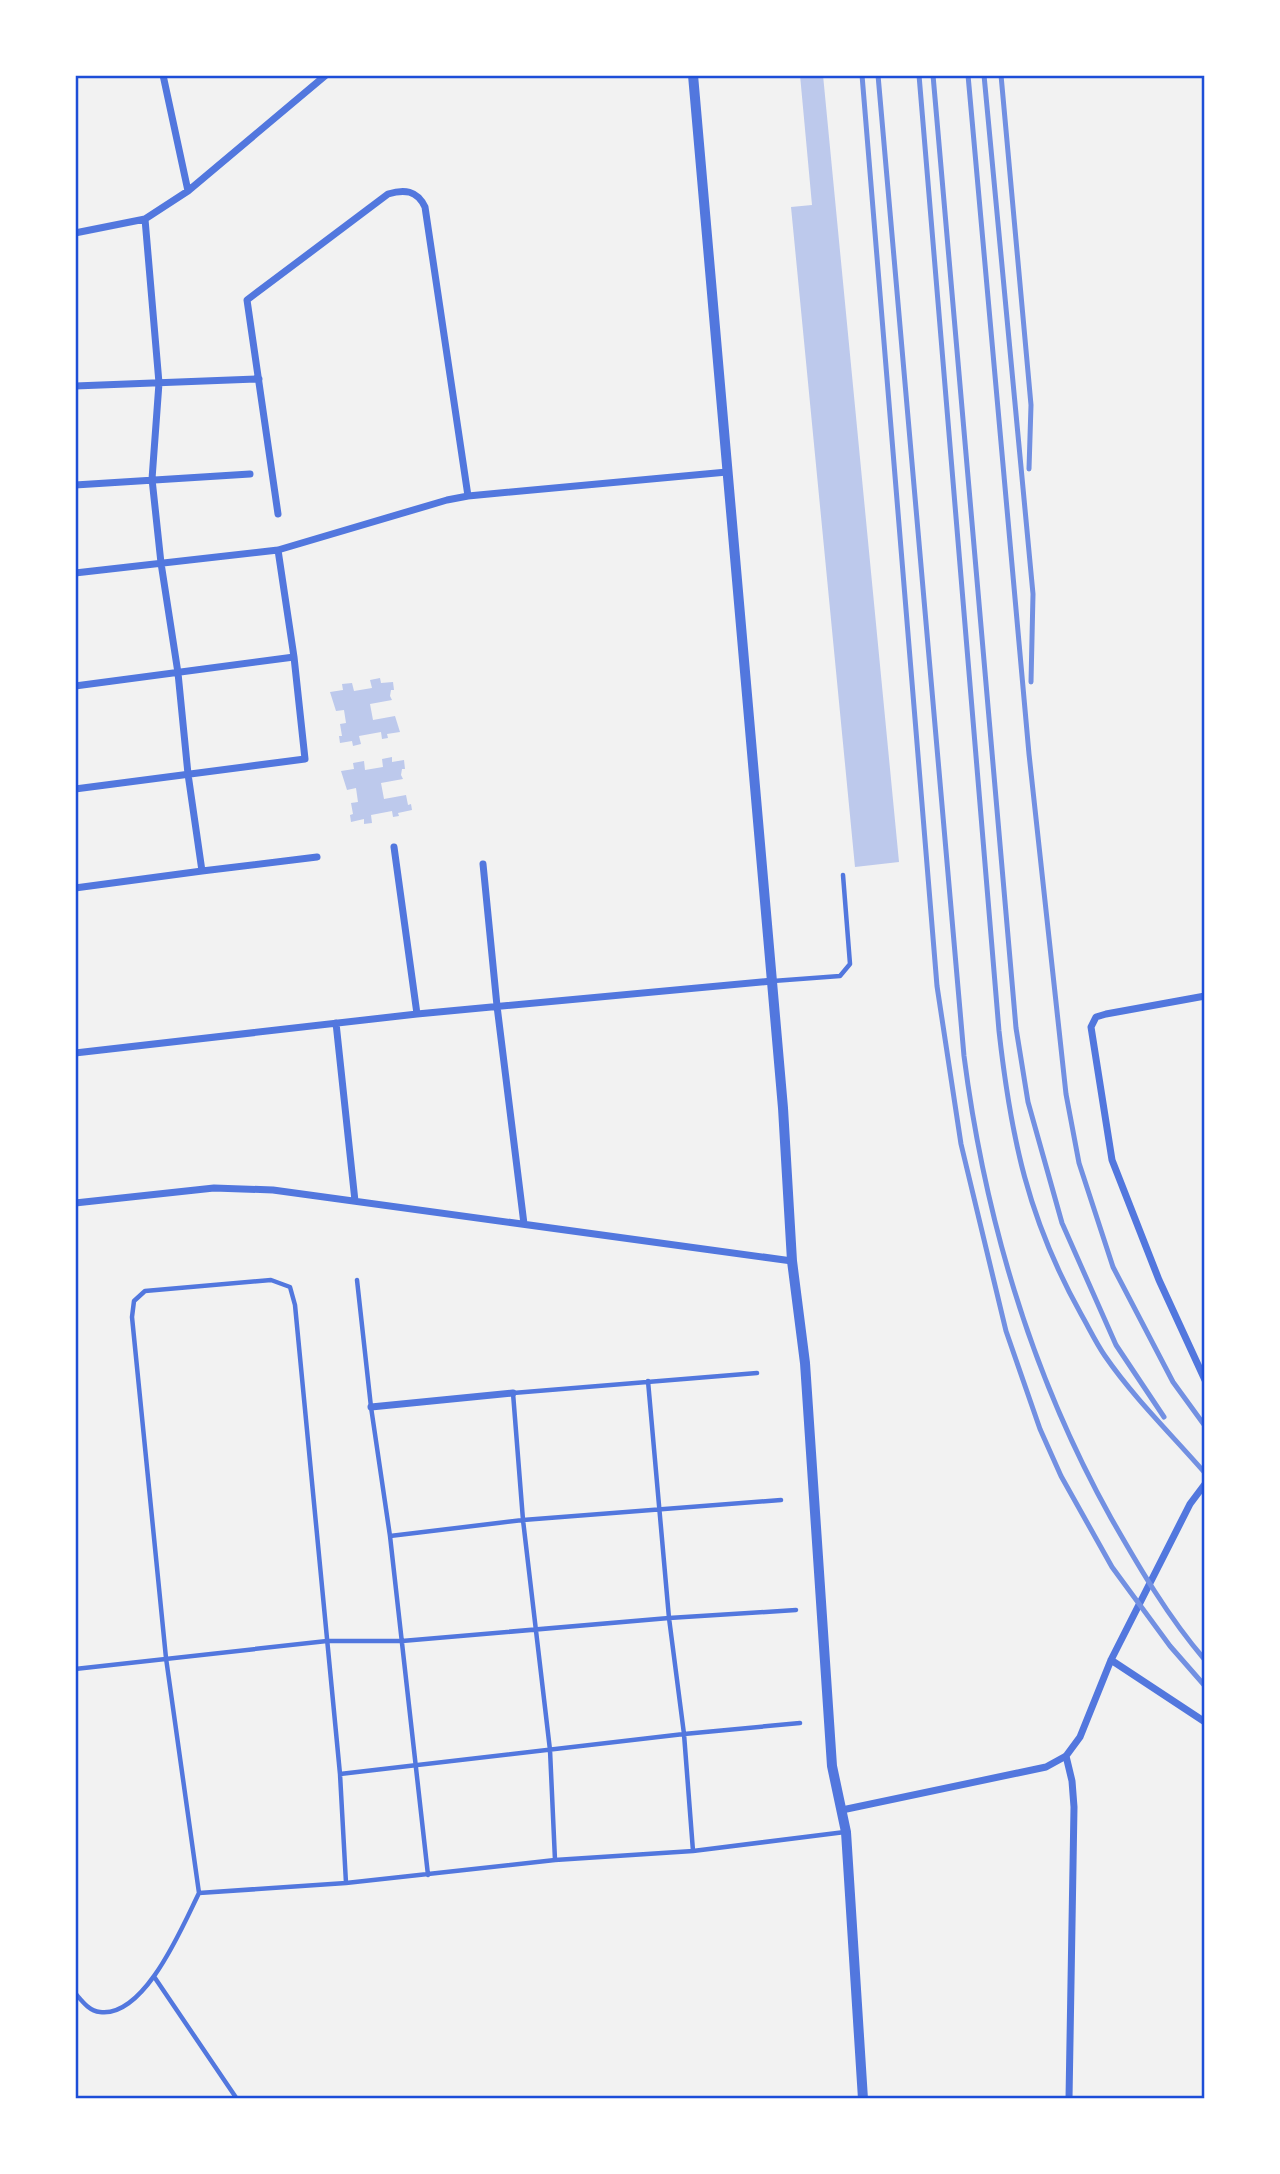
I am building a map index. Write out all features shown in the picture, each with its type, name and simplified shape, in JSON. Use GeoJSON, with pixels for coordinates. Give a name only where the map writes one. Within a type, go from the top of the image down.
{"type":"FeatureCollection","features":[{"type":"Feature","properties":{"kind":"street"},"geometry":{"type":"LineString","coordinates":[[163,75],[188,191]]}},
{"type":"Feature","properties":{"kind":"street"},"geometry":{"type":"LineString","coordinates":[[75,233],[145,219],[188,191],[326,75]]}},
{"type":"Feature","properties":{"kind":"street"},"geometry":{"type":"LineString","coordinates":[[693,75],[772,981],[792,1261],[805,1363],[832,1766],[846,1832],[863,2099]]}},
{"type":"Feature","properties":{"kind":"street"},"geometry":{"type":"LineString","coordinates":[[278,514],[247,300],[387,194],[410,191],[420,197],[425,207],[468,496]]}},
{"type":"Feature","properties":{"kind":"street"},"geometry":{"type":"LineString","coordinates":[[145,219],[159,383],[152,479],[202,871]]}},
{"type":"Feature","properties":{"kind":"street"},"geometry":{"type":"LineString","coordinates":[[75,386],[259,379]]}},
{"type":"Feature","properties":{"kind":"street"},"geometry":{"type":"LineString","coordinates":[[75,573],[278,550],[468,496],[727,472]]}},
{"type":"Feature","properties":{"kind":"street"},"geometry":{"type":"LineString","coordinates":[[75,485],[250,474]]}},
{"type":"Feature","properties":{"kind":"street"},"geometry":{"type":"LineString","coordinates":[[75,789],[305,759],[294,657],[278,550]]}},
{"type":"Feature","properties":{"kind":"street"},"geometry":{"type":"LineString","coordinates":[[75,686],[294,657]]}},
{"type":"Feature","properties":{"kind":"street"},"geometry":{"type":"LineString","coordinates":[[394,847],[417,1014]]}},
{"type":"Feature","properties":{"kind":"street"},"geometry":{"type":"LineString","coordinates":[[75,888],[317,858]]}},
{"type":"Feature","properties":{"kind":"street"},"geometry":{"type":"LineString","coordinates":[[483,864],[497,1006],[524,1224]]}},
{"type":"Feature","properties":{"kind":"street"},"geometry":{"type":"LineString","coordinates":[[75,1053],[417,1014],[772,981]]}},
{"type":"Feature","properties":{"kind":"street"},"geometry":{"type":"LineString","coordinates":[[1205,996],[1106,1014],[1096,1017],[1091,1027],[1112,1160],[1159,1280],[1205,1380]]}},
{"type":"Feature","properties":{"kind":"street"},"geometry":{"type":"LineString","coordinates":[[336,1023],[355,1201]]}},
{"type":"Feature","properties":{"kind":"street"},"geometry":{"type":"LineString","coordinates":[[75,1203],[214,1188],[273,1190],[792,1261]]}},
{"type":"Feature","properties":{"kind":"street"},"geometry":{"type":"LineString","coordinates":[[371,1407],[513,1392]]}},
{"type":"Feature","properties":{"kind":"street"},"geometry":{"type":"LineString","coordinates":[[842,1810],[1046,1767],[1066,1756],[1080,1737],[1111,1660],[1190,1504],[1205,1484]]}},
{"type":"Feature","properties":{"kind":"street"},"geometry":{"type":"LineString","coordinates":[[1111,1660],[1205,1721]]}},
{"type":"Feature","properties":{"kind":"street"},"geometry":{"type":"LineString","coordinates":[[1066,1756],[1074,1807],[1069,2099]]}},
{"type":"Feature","properties":{"kind":"lane"},"geometry":{"type":"LineString","coordinates":[[772,981],[840,976],[850,964],[843,875]]}},
{"type":"Feature","properties":{"kind":"lane"},"geometry":{"type":"LineString","coordinates":[[76,1996],[86,2006],[100,2012],[114,2011],[131,2001],[155,1978],[199,1893],[166,1658],[132,1317],[134,1301],[145,1291],[271,1280],[290,1287],[295,1306],[340,1774],[346,1883]]}},
{"type":"Feature","properties":{"kind":"lane"},"geometry":{"type":"LineString","coordinates":[[357,1280],[371,1407],[390,1536],[428,1875]]}},
{"type":"Feature","properties":{"kind":"lane"},"geometry":{"type":"LineString","coordinates":[[555,1860],[550,1750],[523,1520],[513,1392],[757,1373]]}},
{"type":"Feature","properties":{"kind":"lane"},"geometry":{"type":"LineString","coordinates":[[648,1381],[669,1618],[684,1734],[693,1851]]}},
{"type":"Feature","properties":{"kind":"lane"},"geometry":{"type":"LineString","coordinates":[[390,1536],[523,1520],[781,1500]]}},
{"type":"Feature","properties":{"kind":"lane"},"geometry":{"type":"LineString","coordinates":[[75,1669],[327,1641],[402,1641],[796,1610]]}},
{"type":"Feature","properties":{"kind":"lane"},"geometry":{"type":"LineString","coordinates":[[340,1774],[800,1723]]}},
{"type":"Feature","properties":{"kind":"lane"},"geometry":{"type":"LineString","coordinates":[[199,1893],[346,1883],[555,1860],[693,1851],[846,1832]]}},
{"type":"Feature","properties":{"kind":"lane"},"geometry":{"type":"LineString","coordinates":[[155,1978],[237,2099]]}},
{"type":"Feature","properties":{"kind":"building"},"geometry":{"type":"Polygon","coordinates":[[[800,75],[823,75],[899,862],[855,867],[791,207],[812,205],[800,75]]]}},
{"type":"Feature","properties":{"kind":"building"},"geometry":{"type":"Polygon","coordinates":[[[380,678],[381,683],[393,682],[394,690],[391,690],[392,700],[370,704],[373,720],[395,716],[400,732],[387,734],[388,738],[382,739],[381,732],[359,736],[361,744],[353,746],[352,741],[340,743],[340,724],[346,723],[344,710],[336,711],[330,692],[343,690],[342,684],[352,683],[354,691],[372,688],[370,680],[380,678]]]}},
{"type":"Feature","properties":{"kind":"building"},"geometry":{"type":"Polygon","coordinates":[[[392,757],[392,762],[404,760],[405,769],[402,769],[403,779],[381,783],[384,799],[406,795],[412,810],[393,817],[392,811],[371,815],[372,823],[364,824],[364,819],[351,822],[351,803],[358,802],[356,788],[347,790],[341,771],[354,769],[353,763],[364,761],[365,770],[383,767],[382,759],[392,757]]]}},
{"type":"Feature","properties":{"kind":"railway"},"geometry":{"type":"LineString","coordinates":[[862,75],[937,986],[961,1144],[1006,1331],[1040,1429],[1061,1476],[1112,1567],[1170,1646],[1205,1686]]}},
{"type":"Feature","properties":{"kind":"railway"},"geometry":{"type":"LineString","coordinates":[[878,75],[964,1056],[985,1177],[1015,1294],[1057,1408],[1132,1555],[1166,1609],[1205,1660]]}},
{"type":"Feature","properties":{"kind":"railway"},"geometry":{"type":"LineString","coordinates":[[919,75],[999,1031],[1016,1143],[1035,1211],[1048,1245],[1096,1341],[1128,1387],[1205,1473]]}},
{"type":"Feature","properties":{"kind":"railway"},"geometry":{"type":"LineString","coordinates":[[933,75],[1016,1028],[1028,1102],[1062,1223],[1116,1345],[1164,1417]]}},
{"type":"Feature","properties":{"kind":"railway"},"geometry":{"type":"LineString","coordinates":[[968,75],[1029,754],[1066,1094],[1079,1163],[1113,1267],[1173,1382],[1205,1426]]}},
{"type":"Feature","properties":{"kind":"railway"},"geometry":{"type":"LineString","coordinates":[[984,75],[1033,594],[1031,682]]}},
{"type":"Feature","properties":{"kind":"railway"},"geometry":{"type":"LineString","coordinates":[[1001,75],[1031,405],[1029,469]]}}]}
